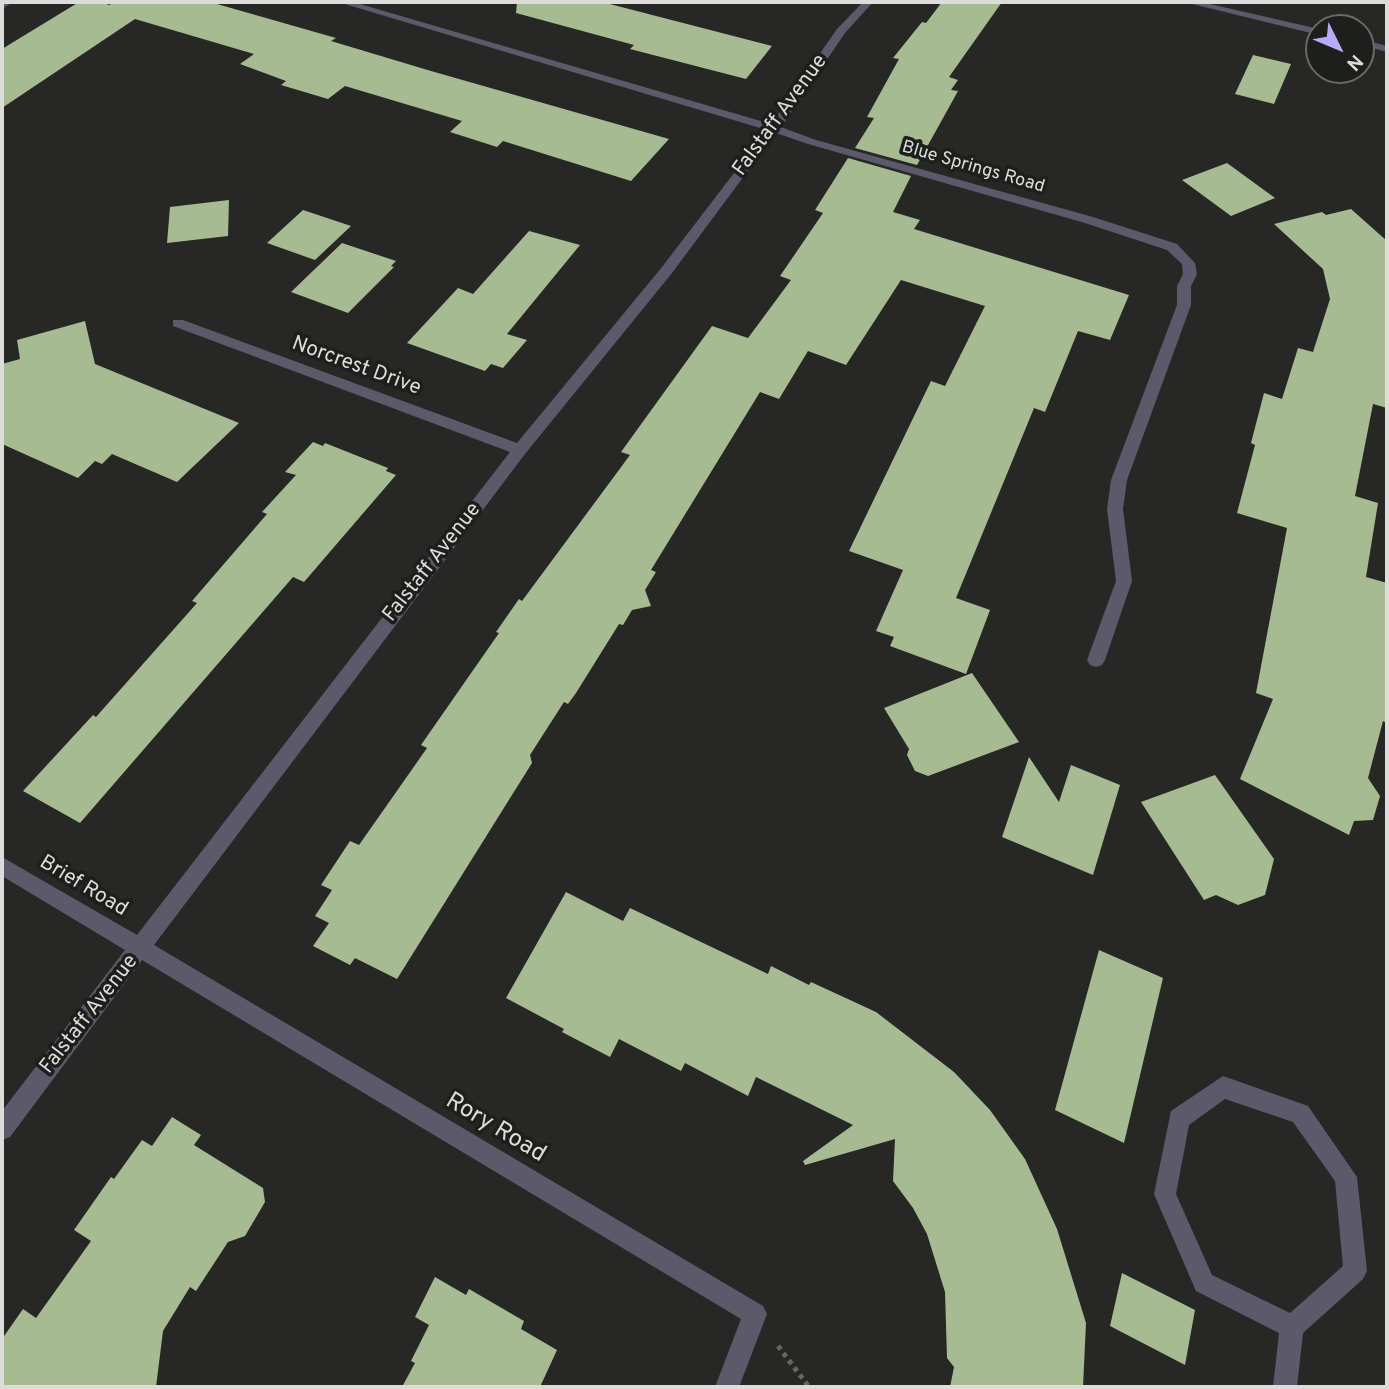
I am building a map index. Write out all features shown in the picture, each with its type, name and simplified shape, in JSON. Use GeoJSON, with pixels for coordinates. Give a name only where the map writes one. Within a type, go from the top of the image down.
{"type":"FeatureCollection","features":[{"type":"Feature","properties":{"kind":"street"},"geometry":{"type":"LineString","coordinates":[[2,6],[8,2]]}},
{"type":"Feature","properties":{"kind":"street","name":"Blue Springs Road"},"geometry":{"type":"LineString","coordinates":[[343,2],[774,128],[812,142],[1089,220],[1172,247],[1188,263],[1190,274],[1184,286],[1184,305],[1119,480],[1115,509],[1124,581],[1096,660]]}},
{"type":"Feature","properties":{"kind":"street","name":"Falstaff Avenue"},"geometry":{"type":"LineString","coordinates":[[2,1129],[520,450],[667,270],[774,128],[841,31],[868,2]]}},
{"type":"Feature","properties":{"kind":"street"},"geometry":{"type":"LineString","coordinates":[[1189,2],[1305,29]]}},
{"type":"Feature","properties":{"kind":"street","name":"Norcrest Drive"},"geometry":{"type":"LineString","coordinates":[[178,323],[520,450]]}},
{"type":"Feature","properties":{"kind":"street","name":"Brief Road"},"geometry":{"type":"LineString","coordinates":[[2,866],[141,948]]}},
{"type":"Feature","properties":{"kind":"street","name":"Rory Road"},"geometry":{"type":"LineString","coordinates":[[141,948],[755,1314]]}},
{"type":"Feature","properties":{"kind":"street"},"geometry":{"type":"LineString","coordinates":[[1285,1387],[1292,1327],[1356,1271],[1346,1177],[1300,1114],[1223,1087],[1179,1119],[1165,1194],[1204,1283],[1292,1327]]}},
{"type":"Feature","properties":{"kind":"street"},"geometry":{"type":"LineString","coordinates":[[727,1387],[755,1314]]}},
{"type":"Feature","properties":{"kind":"path"},"geometry":{"type":"LineString","coordinates":[[755,1314],[809,1387]]}},
{"type":"Feature","properties":{"kind":"building"},"geometry":{"type":"Polygon","coordinates":[[[79,2],[110,5],[111,2],[210,2],[336,38],[331,41],[431,71],[669,139],[631,181],[503,141],[497,147],[450,132],[462,121],[345,86],[328,99],[281,85],[286,81],[240,64],[254,54],[135,19],[2,108],[2,49],[79,2]]]}},
{"type":"Feature","properties":{"kind":"building"},"geometry":{"type":"Polygon","coordinates":[[[517,2],[602,2],[772,46],[746,79],[630,49],[634,45],[516,13],[517,2]]]}},
{"type":"Feature","properties":{"kind":"building"},"geometry":{"type":"Polygon","coordinates":[[[942,2],[1002,2],[949,77],[958,80],[951,90],[958,91],[917,165],[855,148],[874,118],[867,117],[899,59],[893,58],[942,2]]]}},
{"type":"Feature","properties":{"kind":"building"},"geometry":{"type":"Polygon","coordinates":[[[1253,55],[1291,64],[1274,104],[1235,94],[1253,55]]]}},
{"type":"Feature","properties":{"kind":"building"},"geometry":{"type":"Polygon","coordinates":[[[848,158],[911,176],[893,212],[920,220],[914,229],[1129,295],[1110,340],[1078,331],[1045,412],[1034,408],[956,598],[990,610],[966,674],[890,646],[894,637],[876,631],[903,570],[849,551],[931,381],[945,386],[985,306],[901,280],[846,365],[808,351],[779,399],[760,392],[651,570],[656,572],[645,590],[651,606],[632,610],[623,625],[619,624],[576,693],[568,704],[564,702],[530,755],[532,763],[397,979],[355,958],[350,965],[313,946],[329,923],[315,916],[332,890],[321,885],[350,841],[359,845],[427,748],[421,745],[499,633],[496,632],[630,455],[621,452],[712,326],[748,338],[791,280],[780,276],[823,213],[815,210],[848,158]]]}},
{"type":"Feature","properties":{"kind":"building"},"geometry":{"type":"Polygon","coordinates":[[[1227,163],[1275,198],[1231,216],[1182,180],[1227,163]]]}},
{"type":"Feature","properties":{"kind":"building"},"geometry":{"type":"Polygon","coordinates":[[[229,200],[228,236],[167,243],[170,207],[229,200]]]}},
{"type":"Feature","properties":{"kind":"building"},"geometry":{"type":"Polygon","coordinates":[[[1351,209],[1387,241],[1387,408],[1373,404],[1355,496],[1378,503],[1366,577],[1387,583],[1387,723],[1383,721],[1368,778],[1380,796],[1373,820],[1354,821],[1349,835],[1240,779],[1273,699],[1256,693],[1287,528],[1237,513],[1255,445],[1251,443],[1264,393],[1282,399],[1298,348],[1313,352],[1330,299],[1323,269],[1274,224],[1322,212],[1326,215],[1351,209]]]}},
{"type":"Feature","properties":{"kind":"building"},"geometry":{"type":"Polygon","coordinates":[[[303,210],[351,226],[315,260],[267,243],[303,210]]]}},
{"type":"Feature","properties":{"kind":"building"},"geometry":{"type":"Polygon","coordinates":[[[529,231],[580,245],[507,334],[527,340],[503,368],[491,364],[485,371],[407,343],[458,288],[473,294],[529,231]]]}},
{"type":"Feature","properties":{"kind":"building"},"geometry":{"type":"Polygon","coordinates":[[[342,243],[396,261],[391,266],[394,267],[348,313],[291,292],[342,243]]]}},
{"type":"Feature","properties":{"kind":"building"},"geometry":{"type":"Polygon","coordinates":[[[85,321],[95,364],[239,423],[177,482],[112,454],[102,464],[95,461],[78,478],[2,444],[2,364],[20,359],[17,340],[85,321]]]}},
{"type":"Feature","properties":{"kind":"building"},"geometry":{"type":"Polygon","coordinates":[[[313,442],[323,446],[325,443],[388,468],[386,471],[396,475],[304,582],[293,577],[80,823],[23,791],[93,715],[96,717],[197,603],[192,601],[267,514],[262,512],[296,475],[285,472],[313,442]]]}},
{"type":"Feature","properties":{"kind":"building"},"geometry":{"type":"Polygon","coordinates":[[[972,673],[1019,742],[928,776],[915,771],[907,755],[909,749],[884,708],[972,673]]]}},
{"type":"Feature","properties":{"kind":"building"},"geometry":{"type":"Polygon","coordinates":[[[1029,757],[1059,802],[1071,765],[1120,785],[1093,875],[1002,837],[1029,757]]]}},
{"type":"Feature","properties":{"kind":"building"},"geometry":{"type":"Polygon","coordinates":[[[1215,775],[1274,859],[1265,895],[1238,905],[1216,895],[1204,900],[1141,802],[1215,775]]]}},
{"type":"Feature","properties":{"kind":"building"},"geometry":{"type":"Polygon","coordinates":[[[566,892],[623,921],[630,908],[768,974],[771,966],[809,985],[811,982],[876,1012],[954,1072],[990,1110],[1025,1159],[1057,1229],[1086,1323],[1083,1387],[950,1387],[954,1367],[947,1358],[945,1292],[927,1234],[913,1208],[893,1181],[895,1139],[805,1165],[803,1161],[853,1125],[756,1077],[748,1096],[685,1063],[681,1071],[619,1039],[610,1057],[506,998],[566,892]]]}},
{"type":"Feature","properties":{"kind":"building"},"geometry":{"type":"Polygon","coordinates":[[[1099,950],[1163,978],[1124,1143],[1055,1110],[1099,950]]]}},
{"type":"Feature","properties":{"kind":"building"},"geometry":{"type":"Polygon","coordinates":[[[172,1117],[201,1135],[194,1145],[263,1188],[265,1202],[245,1236],[228,1242],[196,1291],[190,1287],[163,1331],[156,1387],[2,1387],[2,1339],[23,1309],[36,1318],[91,1241],[74,1230],[111,1177],[114,1179],[142,1140],[152,1146],[172,1117]]]}},
{"type":"Feature","properties":{"kind":"building"},"geometry":{"type":"Polygon","coordinates":[[[1122,1273],[1195,1310],[1185,1365],[1110,1326],[1122,1273]]]}},
{"type":"Feature","properties":{"kind":"building"},"geometry":{"type":"Polygon","coordinates":[[[435,1277],[466,1295],[469,1289],[524,1321],[521,1329],[557,1350],[540,1387],[402,1387],[415,1363],[411,1361],[429,1325],[415,1317],[435,1277]]]}}]}
